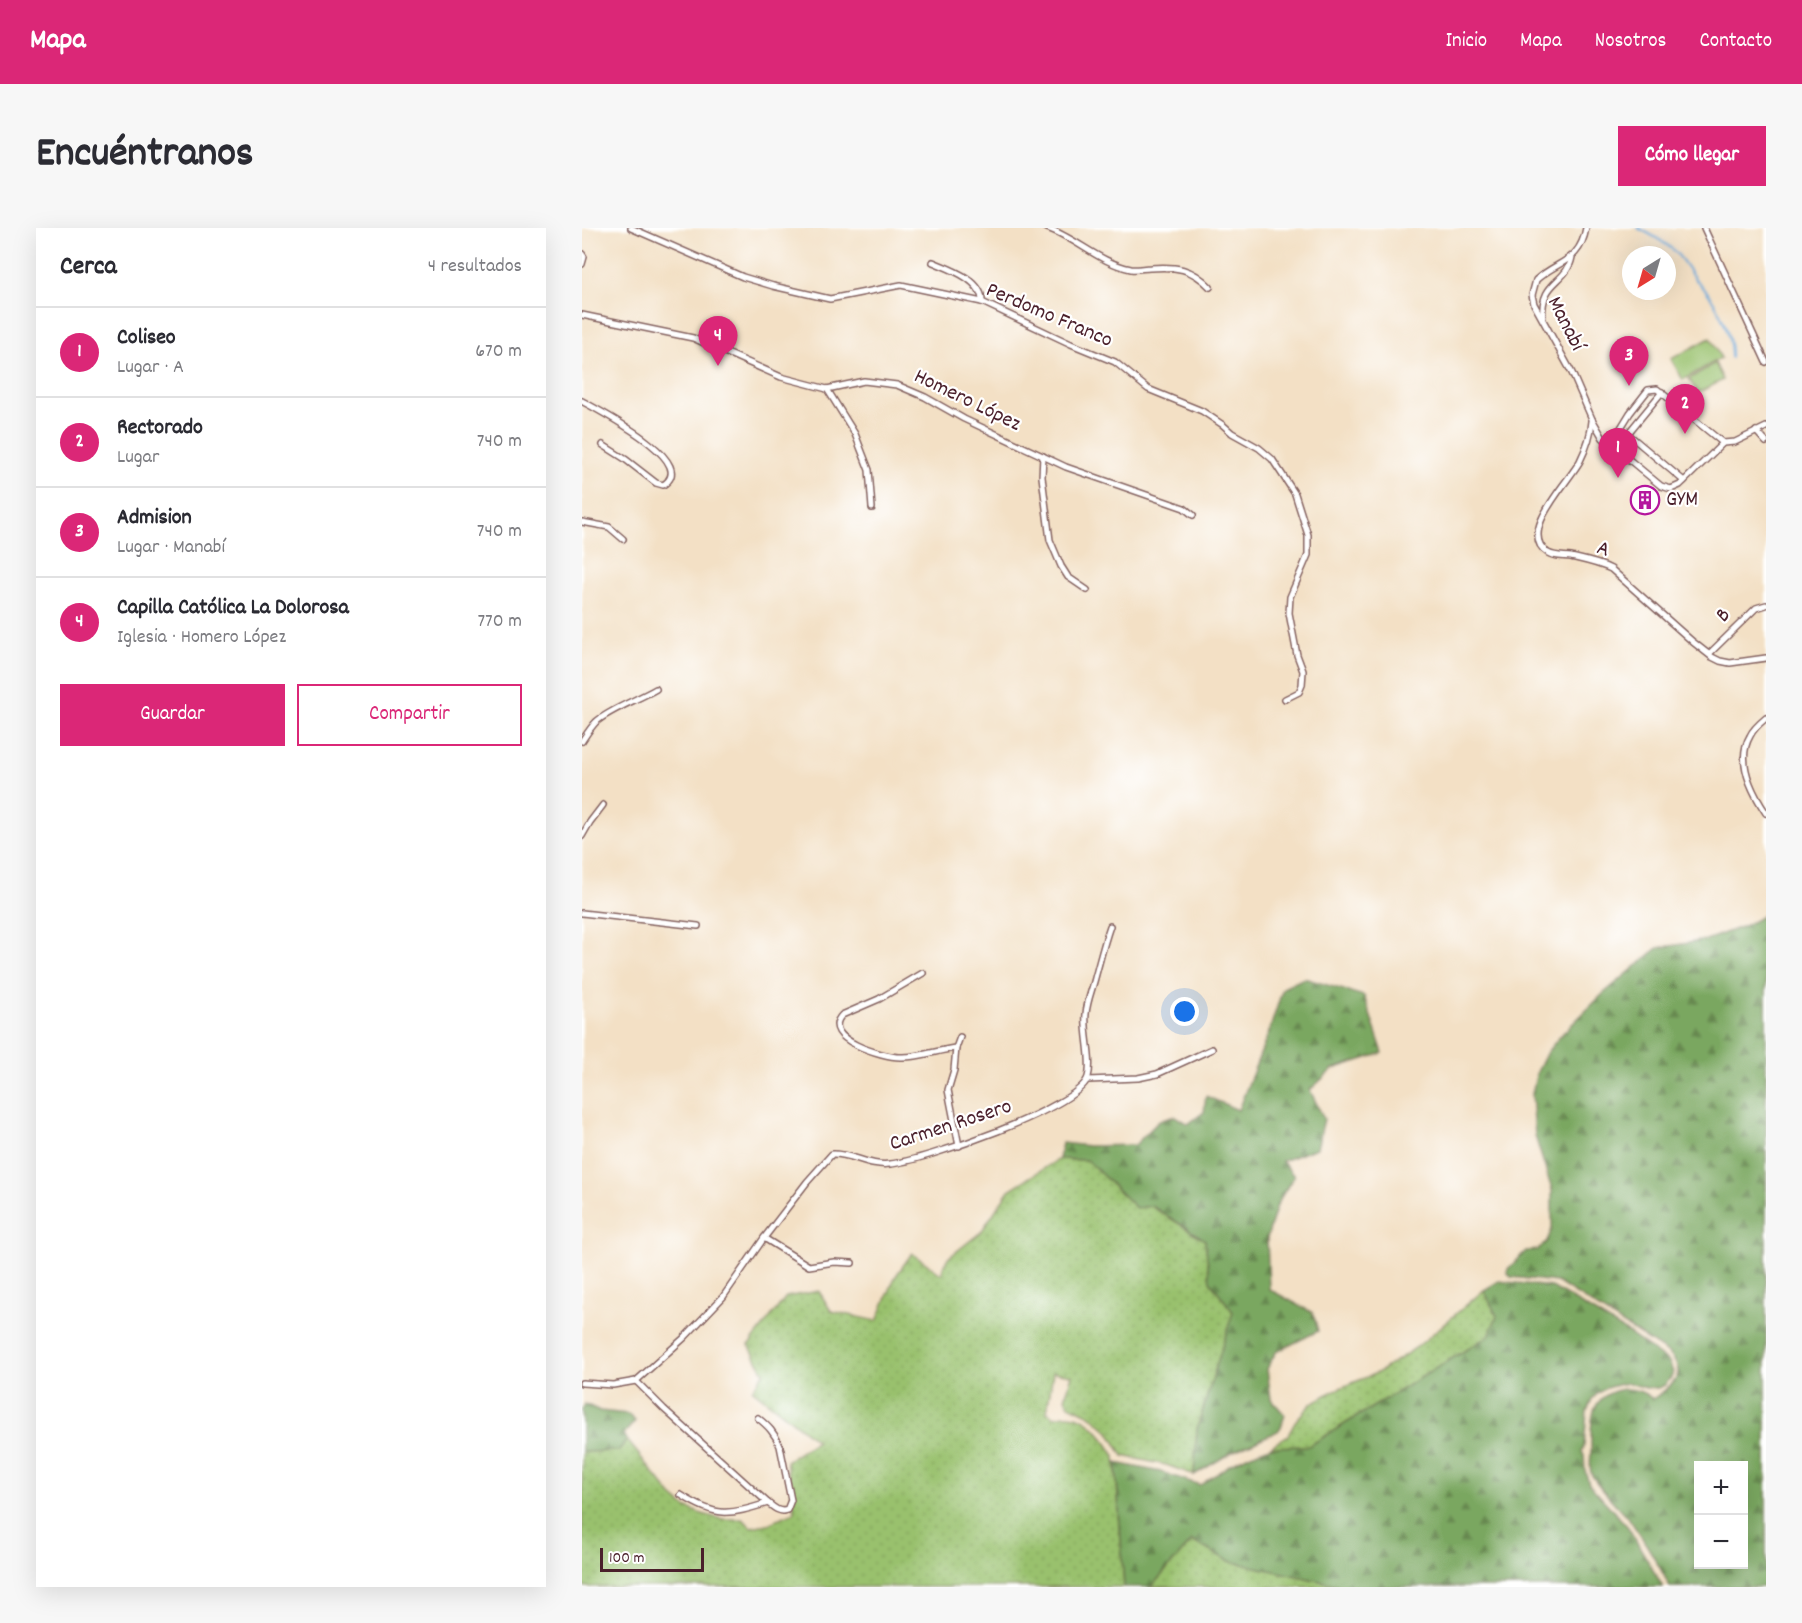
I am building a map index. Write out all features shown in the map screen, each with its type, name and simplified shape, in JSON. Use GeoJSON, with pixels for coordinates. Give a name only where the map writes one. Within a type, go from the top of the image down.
{"type":"FeatureCollection","features":[{"type":"Feature","properties":{"kind":"street","name":"Perdomo Franco"},"geometry":{"type":"LineString","coordinates":[[631,228],[743,277],[830,299],[901,285],[982,302],[1115,362],[1149,388],[1202,411],[1223,424],[1232,433],[1259,448],[1272,459],[1295,494],[1308,535],[1308,555],[1294,584],[1289,605],[1297,655],[1303,671],[1302,685],[1299,692],[1285,699]]}},
{"type":"Feature","properties":{"kind":"street"},"geometry":{"type":"LineString","coordinates":[[1544,321],[1542,305],[1544,298],[1551,285],[1570,265],[1572,257],[1582,244],[1586,228]]}},
{"type":"Feature","properties":{"kind":"street"},"geometry":{"type":"LineString","coordinates":[[1704,228],[1766,362]]}},
{"type":"Feature","properties":{"kind":"street"},"geometry":{"type":"LineString","coordinates":[[1051,229],[1104,259],[1132,269],[1162,267],[1187,270],[1200,276],[1210,287]]}},
{"type":"Feature","properties":{"kind":"street"},"geometry":{"type":"LineString","coordinates":[[582,264],[583,254]]}},
{"type":"Feature","properties":{"kind":"street","name":"Manabí"},"geometry":{"type":"LineString","coordinates":[[1572,257],[1536,280],[1532,295],[1534,304],[1572,373],[1603,438],[1661,486],[1671,489],[1680,486],[1684,481]]}},
{"type":"Feature","properties":{"kind":"street"},"geometry":{"type":"LineString","coordinates":[[933,262],[950,269],[975,285],[982,295],[982,302]]}},
{"type":"Feature","properties":{"kind":"street","name":"Homero López"},"geometry":{"type":"LineString","coordinates":[[582,315],[693,338],[780,377],[827,389],[864,381],[897,386],[925,397],[964,419],[1066,467],[1184,508],[1193,514]]}},
{"type":"Feature","properties":{"kind":"street"},"geometry":{"type":"LineString","coordinates":[[827,389],[855,434],[868,470],[872,508]]}},
{"type":"Feature","properties":{"kind":"street"},"geometry":{"type":"LineString","coordinates":[[1614,446],[1630,413],[1648,390],[1657,389],[1723,443]]}},
{"type":"Feature","properties":{"kind":"street"},"geometry":{"type":"LineString","coordinates":[[1614,446],[1628,434],[1662,392]]}},
{"type":"Feature","properties":{"kind":"street"},"geometry":{"type":"LineString","coordinates":[[582,401],[631,429],[654,446],[662,454],[672,474],[663,485],[656,483],[603,445]]}},
{"type":"Feature","properties":{"kind":"street"},"geometry":{"type":"LineString","coordinates":[[1630,413],[1638,421]]}},
{"type":"Feature","properties":{"kind":"street","name":"A"},"geometry":{"type":"LineString","coordinates":[[1592,419],[1591,433],[1580,462],[1543,514],[1539,525],[1540,544],[1555,556],[1600,564],[1611,569],[1693,642],[1720,661],[1730,663],[1766,658]]}},
{"type":"Feature","properties":{"kind":"street"},"geometry":{"type":"LineString","coordinates":[[1628,434],[1684,481],[1723,443],[1735,442],[1766,427]]}},
{"type":"Feature","properties":{"kind":"street"},"geometry":{"type":"LineString","coordinates":[[1756,431],[1766,442]]}},
{"type":"Feature","properties":{"kind":"street"},"geometry":{"type":"LineString","coordinates":[[1043,456],[1042,477],[1050,540],[1068,577],[1087,590]]}},
{"type":"Feature","properties":{"kind":"street"},"geometry":{"type":"LineString","coordinates":[[582,522],[609,527],[623,539]]}},
{"type":"Feature","properties":{"kind":"street","name":"B"},"geometry":{"type":"LineString","coordinates":[[1709,654],[1756,608],[1766,605]]}},
{"type":"Feature","properties":{"kind":"street"},"geometry":{"type":"LineString","coordinates":[[582,741],[594,723],[656,689]]}},
{"type":"Feature","properties":{"kind":"street"},"geometry":{"type":"LineString","coordinates":[[1766,718],[1750,735],[1745,748],[1744,763],[1755,793],[1766,813]]}},
{"type":"Feature","properties":{"kind":"street"},"geometry":{"type":"LineString","coordinates":[[582,836],[603,805]]}},
{"type":"Feature","properties":{"kind":"street"},"geometry":{"type":"LineString","coordinates":[[582,913],[698,926]]}},
{"type":"Feature","properties":{"kind":"street"},"geometry":{"type":"LineString","coordinates":[[1110,926],[1086,1012],[1088,1080],[1138,1078],[1157,1074],[1212,1049]]}},
{"type":"Feature","properties":{"kind":"street"},"geometry":{"type":"LineString","coordinates":[[923,973],[879,999],[842,1016],[838,1020],[838,1032],[849,1041],[893,1056],[906,1057],[956,1048]]}},
{"type":"Feature","properties":{"kind":"street"},"geometry":{"type":"LineString","coordinates":[[958,1146],[948,1093],[960,1037]]}},
{"type":"Feature","properties":{"kind":"street","name":"Carmen Rosero"},"geometry":{"type":"LineString","coordinates":[[636,1381],[689,1334],[723,1297],[764,1238],[807,1182],[832,1154],[887,1165],[933,1154],[1025,1120],[1074,1093],[1088,1080]]}},
{"type":"Feature","properties":{"kind":"street"},"geometry":{"type":"LineString","coordinates":[[764,1238],[809,1266],[834,1262],[852,1263]]}},
{"type":"Feature","properties":{"kind":"street"},"geometry":{"type":"LineString","coordinates":[[582,1383],[613,1385],[636,1381],[664,1410],[768,1503],[784,1512],[788,1510],[791,1500],[783,1457],[777,1437],[758,1418]]}},
{"type":"Feature","properties":{"kind":"street"},"geometry":{"type":"LineString","coordinates":[[681,1495],[713,1512],[736,1512],[768,1503]]}},
{"type":"Feature","properties":{"kind":"green space"},"geometry":{"type":"Polygon","coordinates":[[[1710,338],[1721,358],[1683,380],[1671,359],[1710,338]]]}},
{"type":"Feature","properties":{"kind":"green space"},"geometry":{"type":"Polygon","coordinates":[[[1715,363],[1723,380],[1698,393],[1689,379],[1715,363]]]}},
{"type":"Feature","properties":{"kind":"green space"},"geometry":{"type":"Polygon","coordinates":[[[1766,914],[1766,1587],[1670,1587],[1632,1523],[1594,1478],[1590,1464],[1593,1413],[1602,1399],[1619,1390],[1629,1389],[1642,1392],[1653,1399],[1672,1384],[1678,1374],[1678,1368],[1668,1353],[1557,1282],[1511,1277],[1507,1273],[1508,1269],[1526,1251],[1538,1250],[1547,1241],[1552,1229],[1552,1190],[1535,1136],[1532,1093],[1537,1072],[1547,1052],[1604,993],[1658,948],[1706,940],[1744,926],[1766,914]]]}},
{"type":"Feature","properties":{"kind":"green space"},"geometry":{"type":"Polygon","coordinates":[[[1304,978],[1364,996],[1383,1053],[1333,1069],[1310,1090],[1324,1119],[1317,1148],[1282,1161],[1294,1176],[1278,1202],[1267,1238],[1269,1289],[1313,1313],[1318,1331],[1276,1352],[1267,1369],[1271,1399],[1285,1415],[1281,1427],[1278,1431],[1232,1452],[1194,1475],[1197,1429],[1233,1312],[1210,1281],[1205,1240],[1152,1206],[1136,1208],[1087,1160],[1059,1159],[1062,1143],[1089,1146],[1135,1145],[1159,1121],[1175,1116],[1188,1124],[1204,1112],[1206,1096],[1238,1110],[1269,1032],[1283,988],[1304,978]]]}},
{"type":"Feature","properties":{"kind":"green space"},"geometry":{"type":"Polygon","coordinates":[[[1059,1159],[1087,1160],[1136,1208],[1151,1206],[1205,1240],[1210,1281],[1233,1312],[1197,1429],[1194,1475],[1166,1465],[1123,1456],[1109,1432],[1090,1415],[1069,1405],[1065,1398],[1072,1375],[1053,1372],[1047,1412],[1055,1417],[1068,1415],[1084,1419],[1097,1430],[1115,1456],[1124,1587],[582,1587],[582,1452],[618,1451],[627,1440],[672,1496],[685,1507],[699,1513],[721,1519],[743,1519],[751,1527],[772,1523],[795,1512],[786,1461],[817,1441],[752,1389],[764,1373],[749,1345],[786,1297],[819,1291],[831,1311],[877,1321],[895,1277],[912,1253],[941,1274],[947,1259],[981,1232],[1009,1190],[1059,1159]]]}},
{"type":"Feature","properties":{"kind":"green space"},"geometry":{"type":"Polygon","coordinates":[[[1499,1281],[1552,1287],[1628,1333],[1669,1362],[1673,1372],[1672,1376],[1665,1385],[1659,1388],[1646,1388],[1629,1383],[1621,1384],[1606,1388],[1592,1399],[1587,1411],[1582,1451],[1589,1484],[1628,1527],[1663,1587],[1347,1587],[1229,1561],[1192,1541],[1151,1587],[1124,1587],[1116,1463],[1161,1472],[1200,1485],[1231,1464],[1270,1447],[1309,1446],[1489,1336],[1497,1316],[1484,1290],[1499,1281]]]}},
{"type":"Feature","properties":{"kind":"green space"},"geometry":{"type":"Polygon","coordinates":[[[1484,1290],[1497,1316],[1489,1336],[1309,1446],[1270,1447],[1288,1435],[1297,1419],[1312,1403],[1333,1391],[1379,1372],[1417,1347],[1484,1290]]]}},
{"type":"Feature","properties":{"kind":"green space"},"geometry":{"type":"Polygon","coordinates":[[[585,1404],[600,1411],[628,1414],[635,1421],[624,1434],[627,1440],[618,1451],[582,1452],[582,1410],[585,1404]]]}},
{"type":"Feature","properties":{"kind":"green space"},"geometry":{"type":"Polygon","coordinates":[[[1192,1541],[1229,1561],[1347,1587],[1151,1587],[1192,1541]]]}},
{"type":"Feature","properties":{"kind":"waterway"},"geometry":{"type":"LineString","coordinates":[[1638,228],[1673,250],[1708,293],[1724,324],[1730,341],[1731,358]]}},
{"type":"Feature","properties":{"kind":"place","name":"Capilla Católica La Dolorosa"},"geometry":{"type":"Point","coordinates":[718,366]}},
{"type":"Feature","properties":{"kind":"place","name":"Admision"},"geometry":{"type":"Point","coordinates":[1629,386]}},
{"type":"Feature","properties":{"kind":"place","name":"Rectorado"},"geometry":{"type":"Point","coordinates":[1685,434]}},
{"type":"Feature","properties":{"kind":"place","name":"Coliseo"},"geometry":{"type":"Point","coordinates":[1618,478]}},
{"type":"Feature","properties":{"kind":"place","name":"GYM"},"geometry":{"type":"Point","coordinates":[1645,500]}}]}
